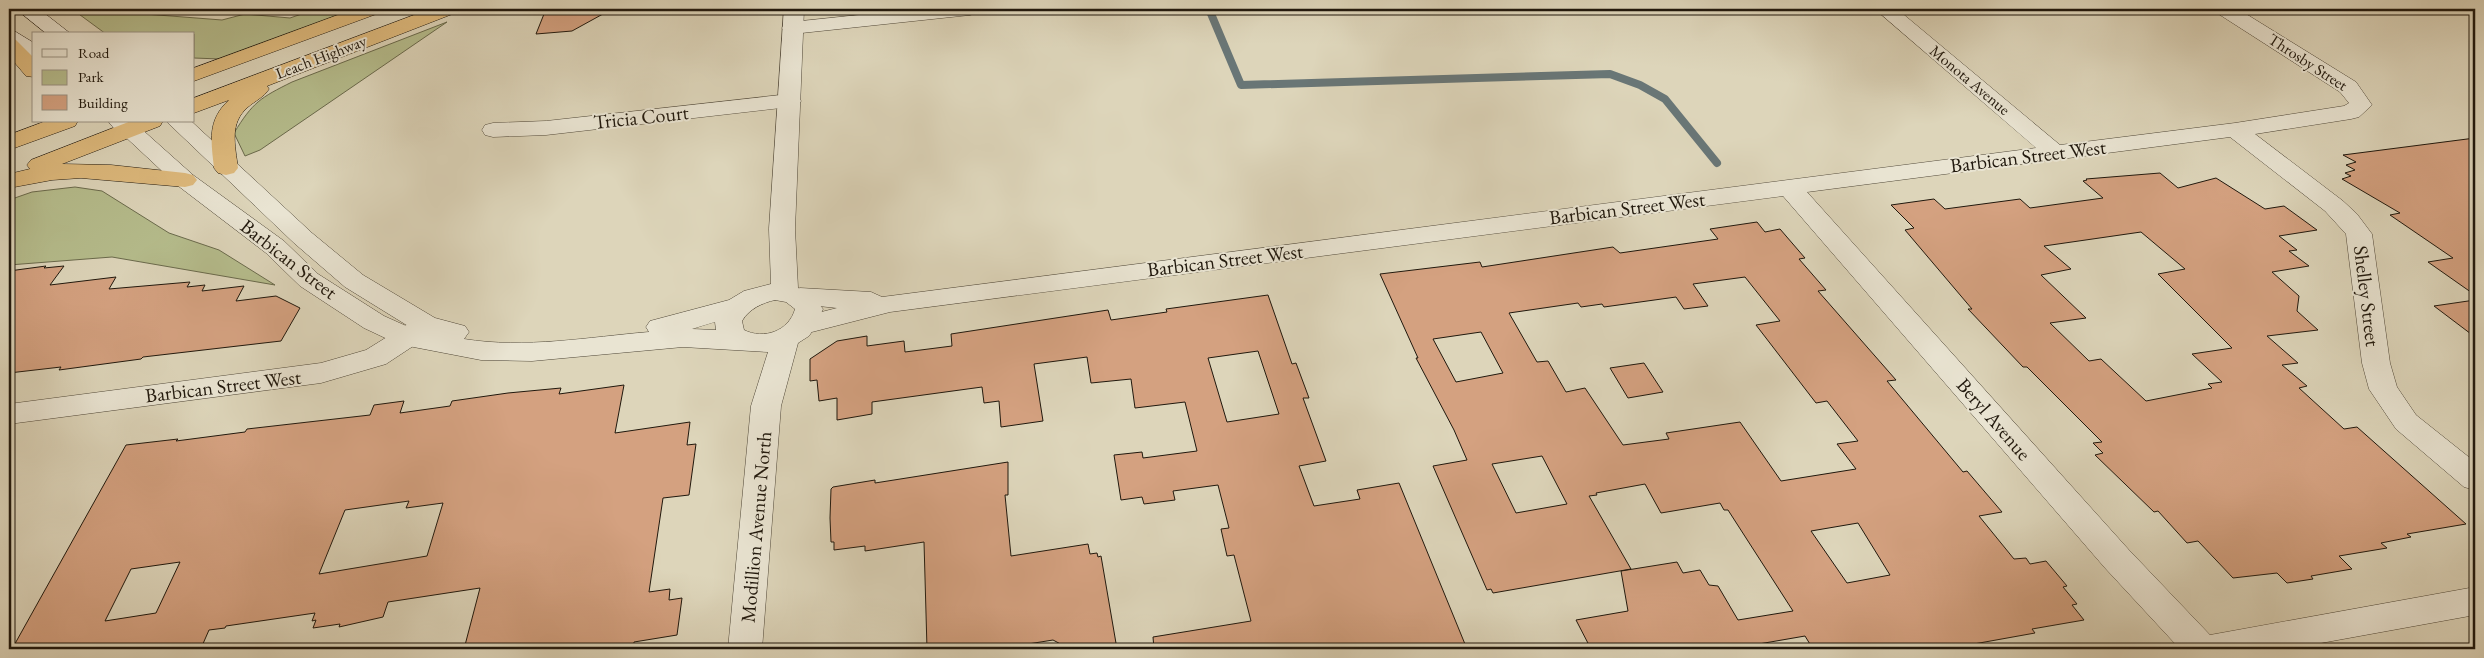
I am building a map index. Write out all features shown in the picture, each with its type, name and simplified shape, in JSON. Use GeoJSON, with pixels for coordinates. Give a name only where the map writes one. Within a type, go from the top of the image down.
{"type":"FeatureCollection","features":[{"type":"Feature","properties":{"kind":"highway","name":"Leach Highway"},"geometry":{"type":"LineString","coordinates":[[195,75],[372,9]]}},
{"type":"Feature","properties":{"kind":"highway","name":"Leach Highway"},"geometry":{"type":"LineString","coordinates":[[195,106],[448,9]]}},
{"type":"Feature","properties":{"kind":"highway"},"geometry":{"type":"LineString","coordinates":[[9,44],[32,69]]}},
{"type":"Feature","properties":{"kind":"highway"},"geometry":{"type":"LineString","coordinates":[[195,67],[222,65]]}},
{"type":"Feature","properties":{"kind":"highway"},"geometry":{"type":"LineString","coordinates":[[226,168],[221,127],[226,117],[239,102],[277,74]]}},
{"type":"Feature","properties":{"kind":"highway"},"geometry":{"type":"LineString","coordinates":[[9,133],[32,117]]}},
{"type":"Feature","properties":{"kind":"highway"},"geometry":{"type":"LineString","coordinates":[[9,143],[65,122]]}},
{"type":"Feature","properties":{"kind":"highway"},"geometry":{"type":"LineString","coordinates":[[9,177],[133,124]]}},
{"type":"Feature","properties":{"kind":"highway"},"geometry":{"type":"LineString","coordinates":[[9,181],[48,173],[76,171],[116,172],[185,180]]}},
{"type":"Feature","properties":{"kind":"street"},"geometry":{"type":"LineString","coordinates":[[26,9],[58,32]]}},
{"type":"Feature","properties":{"kind":"street"},"geometry":{"type":"LineString","coordinates":[[795,331],[809,309],[792,295],[782,229],[793,18],[970,9]]}},
{"type":"Feature","properties":{"kind":"street","name":"Monota Avenue"},"geometry":{"type":"LineString","coordinates":[[1886,9],[2054,152]]}},
{"type":"Feature","properties":{"kind":"street","name":"Throsby Street"},"geometry":{"type":"LineString","coordinates":[[2224,9],[2348,87],[2361,105]]}},
{"type":"Feature","properties":{"kind":"street"},"geometry":{"type":"LineString","coordinates":[[9,36],[32,52]]}},
{"type":"Feature","properties":{"kind":"street","name":"Tricia Court"},"geometry":{"type":"LineString","coordinates":[[492,130],[546,128],[790,101]]}},
{"type":"Feature","properties":{"kind":"street","name":"Barbican Street West"},"geometry":{"type":"LineString","coordinates":[[744,341],[762,344],[795,331],[890,303],[2235,130],[2350,112],[2361,105]]}},
{"type":"Feature","properties":{"kind":"street","name":"Barbican Street"},"geometry":{"type":"LineString","coordinates":[[178,122],[303,238],[417,332],[466,334],[509,339],[567,337],[678,324],[745,302]]}},
{"type":"Feature","properties":{"kind":"street","name":"Barbican Street"},"geometry":{"type":"LineString","coordinates":[[133,124],[185,180],[275,247],[309,280],[374,322],[417,332],[481,352],[532,352],[683,338],[744,341]]}},
{"type":"Feature","properties":{"kind":"street","name":"Shelley Street"},"geometry":{"type":"LineString","coordinates":[[2235,130],[2334,206],[2348,219],[2359,234],[2376,363],[2383,389],[2406,422],[2475,480]]}},
{"type":"Feature","properties":{"kind":"street","name":"Beryl Avenue"},"geometry":{"type":"LineString","coordinates":[[1789,186],[2117,559],[2202,649]]}},
{"type":"Feature","properties":{"kind":"street"},"geometry":{"type":"LineString","coordinates":[[744,341],[731,335],[728,321],[745,302],[782,229]]}},
{"type":"Feature","properties":{"kind":"street","name":"Barbican Street West"},"geometry":{"type":"LineString","coordinates":[[745,302],[770,293],[890,303]]}},
{"type":"Feature","properties":{"kind":"street","name":"Modillion Avenue North"},"geometry":{"type":"LineString","coordinates":[[745,649],[766,406],[795,331]]}},
{"type":"Feature","properties":{"kind":"street","name":"Barbican Street West"},"geometry":{"type":"LineString","coordinates":[[9,414],[321,373],[376,357],[417,332]]}},
{"type":"Feature","properties":{"kind":"street","name":"Modillion Avenue North"},"geometry":{"type":"LineString","coordinates":[[744,341],[766,406]]}},
{"type":"Feature","properties":{"kind":"street"},"geometry":{"type":"LineString","coordinates":[[2211,649],[2475,602]]}},
{"type":"Feature","properties":{"kind":"green space"},"geometry":{"type":"Polygon","coordinates":[[[72,9],[102,9],[222,20],[245,14],[290,18],[316,9],[357,9],[220,59],[195,58],[195,32],[103,32],[72,9]]]}},
{"type":"Feature","properties":{"kind":"green space"},"geometry":{"type":"Polygon","coordinates":[[[447,22],[260,150],[245,156],[234,133],[252,107],[272,92],[292,82],[447,22]]]}},
{"type":"Feature","properties":{"kind":"green space"},"geometry":{"type":"Polygon","coordinates":[[[75,187],[102,191],[169,233],[219,250],[275,285],[112,257],[9,265],[9,200],[32,192],[75,187]]]}},
{"type":"Feature","properties":{"kind":"building"},"geometry":{"type":"Polygon","coordinates":[[[546,9],[612,9],[572,31],[536,34],[546,9]]]}},
{"type":"Feature","properties":{"kind":"building"},"geometry":{"type":"Polygon","coordinates":[[[2475,138],[2475,295],[2428,262],[2453,258],[2390,215],[2400,213],[2342,179],[2351,176],[2345,173],[2355,170],[2346,165],[2356,162],[2343,155],[2475,138]]]}},
{"type":"Feature","properties":{"kind":"building"},"geometry":{"type":"Polygon","coordinates":[[[2160,173],[2178,188],[2216,178],[2265,209],[2284,206],[2317,230],[2279,236],[2297,250],[2289,251],[2309,266],[2272,272],[2299,296],[2297,311],[2318,330],[2267,336],[2298,363],[2282,365],[2307,386],[2299,388],[2344,429],[2357,427],[2466,524],[2407,534],[2411,537],[2381,543],[2387,548],[2339,556],[2352,569],[2311,576],[2313,579],[2287,583],[2277,573],[2233,578],[2198,541],[2187,543],[2158,511],[2154,512],[2095,455],[2103,453],[2093,443],[2102,442],[2027,367],[2023,367],[1968,309],[1972,309],[1905,230],[1914,228],[1891,205],[1934,199],[1945,209],[2020,199],[2030,208],[2103,198],[2083,181],[2086,179],[2160,173]],[[2141,232],[2044,246],[2071,269],[2041,275],[2086,318],[2050,323],[2089,361],[2101,359],[2146,401],[2212,388],[2208,384],[2222,382],[2192,354],[2232,348],[2158,274],[2185,269],[2141,232]]]}},
{"type":"Feature","properties":{"kind":"building"},"geometry":{"type":"Polygon","coordinates":[[[1757,222],[1765,232],[1780,229],[1805,258],[1799,259],[1826,290],[1818,291],[1896,380],[1887,381],[1963,472],[1967,471],[2002,512],[1979,516],[2014,559],[2026,558],[2030,564],[2046,561],[2067,586],[2063,587],[2077,604],[2072,605],[2084,620],[2032,629],[2035,633],[1946,649],[1813,649],[1805,636],[1730,649],[1727,647],[1713,649],[1591,649],[1576,620],[1628,611],[1621,571],[1677,562],[1683,573],[1700,570],[1709,585],[1718,586],[1738,620],[1793,611],[1728,510],[1724,510],[1720,503],[1661,513],[1645,484],[1589,496],[1631,569],[1493,593],[1491,589],[1487,590],[1433,466],[1467,460],[1454,430],[1416,358],[1418,358],[1380,274],[1480,262],[1482,267],[1613,247],[1620,253],[1718,239],[1710,229],[1757,222]],[[1745,277],[1693,284],[1708,306],[1684,309],[1676,297],[1604,307],[1602,304],[1581,307],[1578,303],[1509,313],[1537,362],[1548,361],[1566,392],[1585,388],[1623,445],[1669,439],[1666,433],[1740,422],[1781,481],[1856,469],[1837,444],[1858,441],[1827,401],[1816,403],[1756,325],[1780,321],[1745,277]],[[1481,332],[1433,339],[1456,382],[1503,373],[1481,332]],[[1542,456],[1492,464],[1516,513],[1567,504],[1542,456]],[[1858,523],[1811,531],[1847,583],[1890,575],[1858,523]]]}},
{"type":"Feature","properties":{"kind":"building"},"geometry":{"type":"Polygon","coordinates":[[[46,266],[44,268],[64,266],[50,285],[116,277],[109,289],[190,282],[187,287],[205,285],[202,291],[244,286],[236,301],[276,296],[300,308],[281,341],[143,357],[141,359],[59,370],[61,367],[9,373],[9,271],[46,266]]]}},
{"type":"Feature","properties":{"kind":"building"},"geometry":{"type":"Polygon","coordinates":[[[1268,295],[1292,364],[1296,363],[1309,398],[1303,398],[1326,461],[1299,466],[1314,506],[1360,499],[1357,490],[1399,483],[1467,649],[1154,649],[1153,637],[1251,621],[1234,555],[1227,556],[1221,529],[1229,528],[1218,485],[1173,491],[1175,500],[1144,504],[1142,497],[1121,500],[1114,455],[1142,452],[1143,458],[1197,451],[1185,402],[1135,408],[1131,379],[1091,383],[1087,357],[1034,364],[1043,421],[1001,427],[999,401],[984,403],[982,387],[872,402],[872,414],[837,420],[837,398],[819,401],[817,380],[810,381],[810,359],[837,341],[867,336],[867,346],[904,341],[905,352],[952,346],[951,334],[1108,310],[1111,320],[1167,312],[1166,309],[1268,295]],[[1258,351],[1208,358],[1227,422],[1279,414],[1258,351]]]}},
{"type":"Feature","properties":{"kind":"building"},"geometry":{"type":"Polygon","coordinates":[[[2475,300],[2475,337],[2434,306],[2475,300]]]}},
{"type":"Feature","properties":{"kind":"building"},"geometry":{"type":"Polygon","coordinates":[[[1644,363],[1663,392],[1628,398],[1610,368],[1644,363]]]}},
{"type":"Feature","properties":{"kind":"building"},"geometry":{"type":"Polygon","coordinates":[[[624,385],[615,433],[690,422],[687,445],[696,444],[689,495],[663,498],[649,592],[670,589],[669,600],[682,598],[677,635],[634,642],[633,649],[464,649],[480,588],[388,602],[383,617],[339,627],[340,624],[313,628],[316,620],[312,621],[315,613],[226,626],[225,628],[209,630],[202,646],[179,649],[12,649],[126,445],[178,439],[176,441],[245,432],[247,429],[370,415],[374,405],[404,401],[400,413],[450,406],[452,401],[508,393],[561,388],[559,394],[624,385]],[[409,501],[345,510],[319,574],[427,556],[443,503],[406,508],[409,501]],[[180,562],[131,569],[105,621],[156,613],[180,562]]]}},
{"type":"Feature","properties":{"kind":"building"},"geometry":{"type":"Polygon","coordinates":[[[1008,462],[1008,495],[1005,495],[1011,556],[1088,544],[1090,554],[1097,553],[1098,557],[1101,556],[1117,649],[1070,649],[1053,640],[997,649],[927,649],[924,542],[865,551],[865,546],[834,550],[834,542],[831,542],[830,518],[831,489],[833,487],[875,480],[875,483],[1008,462]]]}},
{"type":"Feature","properties":{"kind":"waterway"},"geometry":{"type":"LineString","coordinates":[[1209,9],[1241,85],[1610,74],[1640,85],[1665,99],[1717,163]]}}]}
